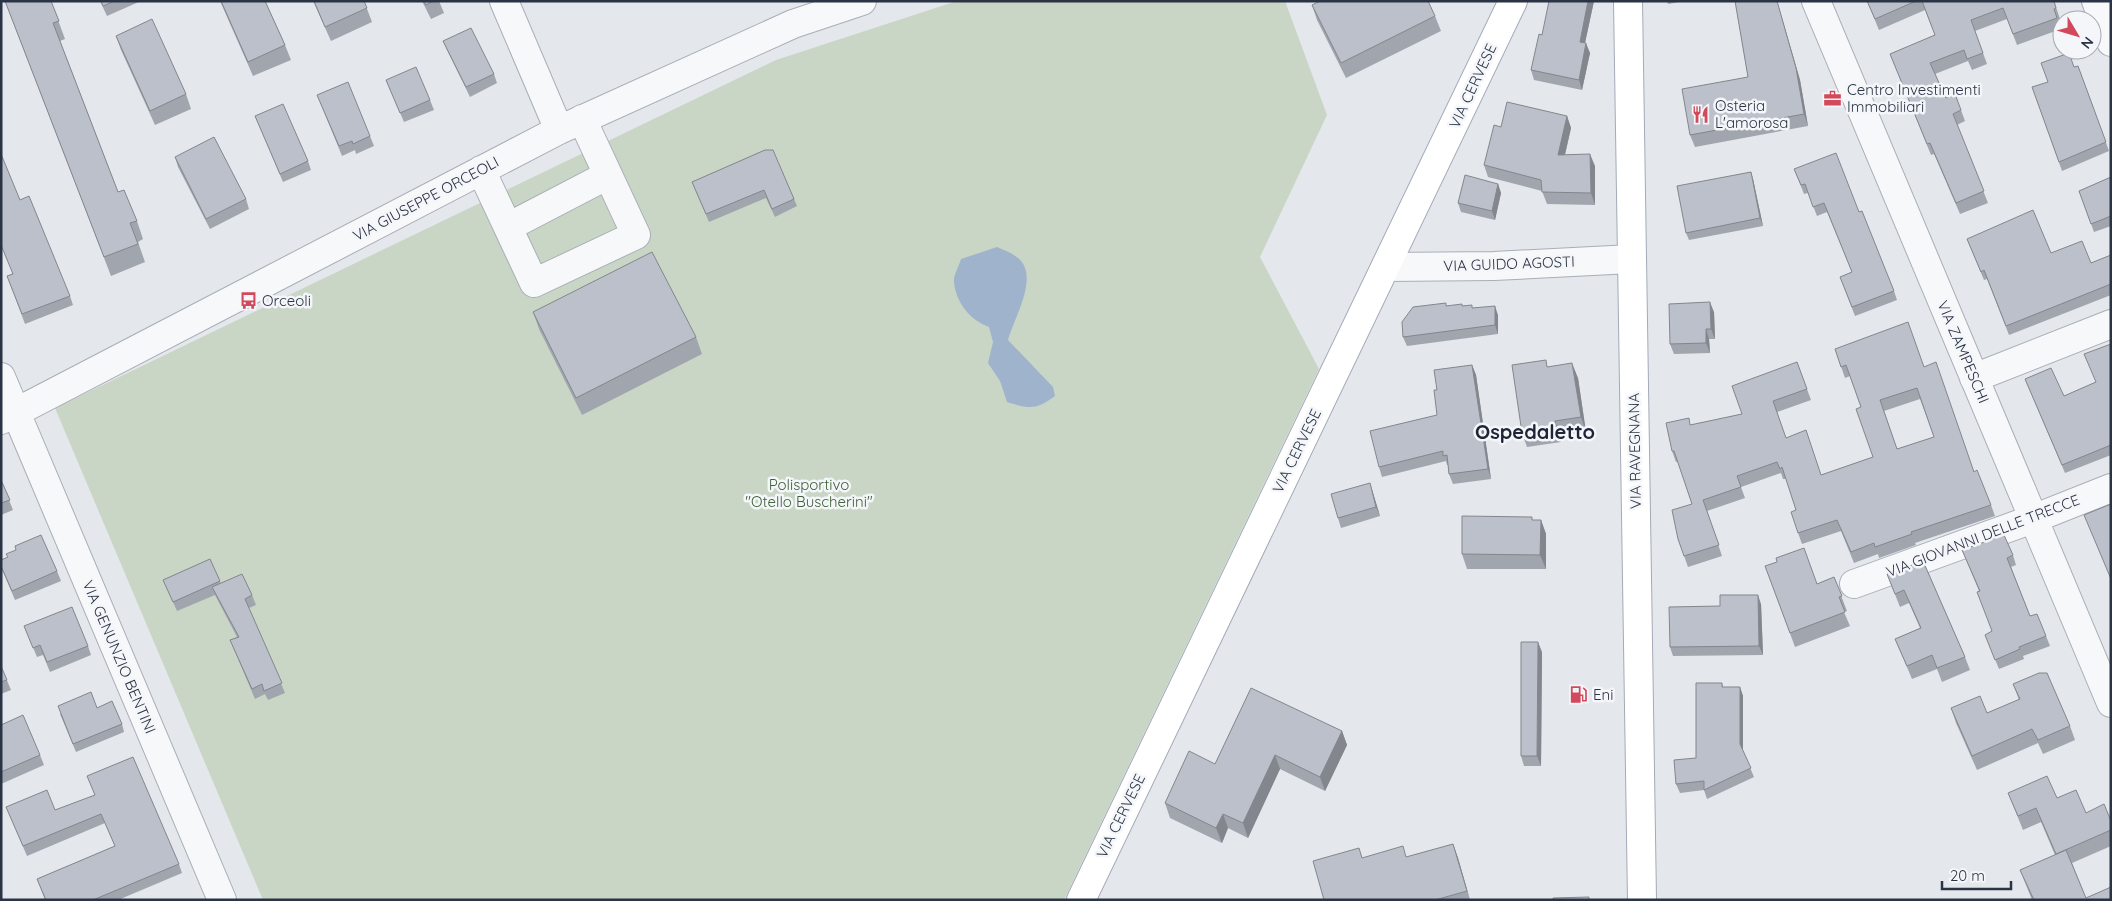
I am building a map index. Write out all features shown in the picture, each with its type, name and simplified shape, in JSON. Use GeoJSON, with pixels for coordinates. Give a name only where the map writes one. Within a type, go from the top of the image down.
{"type":"FeatureCollection","features":[{"type":"Feature","properties":{"kind":"main road","name":"VIA CERVESE"},"geometry":{"type":"LineString","coordinates":[[1081,900],[1513,1]]}},
{"type":"Feature","properties":{"kind":"main road","name":"VIA RAVEGNANA"},"geometry":{"type":"LineString","coordinates":[[1628,1],[1642,900]]}},
{"type":"Feature","properties":{"kind":"street"},"geometry":{"type":"LineString","coordinates":[[481,170],[534,283],[636,235],[608,175],[571,125],[504,1]]}},
{"type":"Feature","properties":{"kind":"street","name":"VIA GIUSEPPE ORCEOLI"},"geometry":{"type":"LineString","coordinates":[[9,417],[481,170],[571,125],[793,24],[862,1]]}},
{"type":"Feature","properties":{"kind":"street","name":"VIA ZAMPESCHI"},"geometry":{"type":"LineString","coordinates":[[1816,1],[2034,519],[2100,646],[2111,703]]}},
{"type":"Feature","properties":{"kind":"street"},"geometry":{"type":"LineString","coordinates":[[2096,1],[2111,42]]}},
{"type":"Feature","properties":{"kind":"street"},"geometry":{"type":"LineString","coordinates":[[508,226],[608,175]]}},
{"type":"Feature","properties":{"kind":"street","name":"VIA GUIDO AGOSTI"},"geometry":{"type":"LineString","coordinates":[[1386,267],[1494,266],[1632,259]]}},
{"type":"Feature","properties":{"kind":"street"},"geometry":{"type":"LineString","coordinates":[[1974,378],[2111,324]]}},
{"type":"Feature","properties":{"kind":"street","name":"VIA GENUNZIO BENTINI"},"geometry":{"type":"LineString","coordinates":[[1,377],[9,417],[222,900]]}},
{"type":"Feature","properties":{"kind":"street","name":"VIA GIOVANNI DELLE TRECCE"},"geometry":{"type":"LineString","coordinates":[[1854,584],[2034,519],[2111,488]]}},
{"type":"Feature","properties":{"kind":"green space","name":"Polisportivo \"Otello Buscherini\""},"geometry":{"type":"Polygon","coordinates":[[[957,1],[1285,1],[1327,115],[1260,257],[1319,369],[1064,900],[263,900],[55,408],[776,60],[957,1]]]}},
{"type":"Feature","properties":{"kind":"water"},"geometry":{"type":"Polygon","coordinates":[[[997,247],[1018,258],[1024,266],[1027,275],[1024,298],[1008,340],[1053,387],[1055,396],[1038,406],[1027,407],[1007,402],[1000,381],[988,363],[993,342],[989,327],[976,320],[965,310],[955,290],[954,277],[961,259],[997,247]]]}},
{"type":"Feature","properties":{"kind":"building"},"geometry":{"type":"Polygon","coordinates":[[[5,1],[51,1],[59,21],[53,23],[118,192],[124,190],[137,221],[130,223],[138,244],[104,257],[5,1]]]}},
{"type":"Feature","properties":{"kind":"building"},"geometry":{"type":"Polygon","coordinates":[[[101,1],[115,1],[103,6],[101,1]]]}},
{"type":"Feature","properties":{"kind":"building"},"geometry":{"type":"Polygon","coordinates":[[[221,1],[265,1],[285,45],[248,62],[221,1]]]}},
{"type":"Feature","properties":{"kind":"building"},"geometry":{"type":"Polygon","coordinates":[[[314,1],[364,1],[367,8],[325,27],[314,1]]]}},
{"type":"Feature","properties":{"kind":"building"},"geometry":{"type":"Polygon","coordinates":[[[424,1],[433,1],[426,5],[424,1]]]}},
{"type":"Feature","properties":{"kind":"building"},"geometry":{"type":"Polygon","coordinates":[[[1320,1],[1428,1],[1435,16],[1341,63],[1312,5],[1320,1]]]}},
{"type":"Feature","properties":{"kind":"building"},"geometry":{"type":"Polygon","coordinates":[[[1549,1],[1588,1],[1580,42],[1586,43],[1579,80],[1531,70],[1539,34],[1542,35],[1549,1]]]}},
{"type":"Feature","properties":{"kind":"building"},"geometry":{"type":"Polygon","coordinates":[[[1735,1],[1777,1],[1796,68],[1804,114],[1690,135],[1682,89],[1748,77],[1735,1]]]}},
{"type":"Feature","properties":{"kind":"building"},"geometry":{"type":"Polygon","coordinates":[[[1867,1],[1916,1],[1875,19],[1867,1]]]}},
{"type":"Feature","properties":{"kind":"building"},"geometry":{"type":"Polygon","coordinates":[[[1922,1],[2054,1],[2056,8],[2052,10],[2052,20],[2013,34],[2003,8],[1971,20],[1983,53],[1967,59],[1964,50],[1930,63],[1946,98],[1955,94],[1961,110],[1953,114],[1984,191],[1956,203],[1930,143],[1927,144],[1890,54],[1935,35],[1922,1]]]}},
{"type":"Feature","properties":{"kind":"building"},"geometry":{"type":"Polygon","coordinates":[[[152,19],[186,94],[150,111],[116,36],[152,19]]]}},
{"type":"Feature","properties":{"kind":"building"},"geometry":{"type":"Polygon","coordinates":[[[471,28],[494,74],[466,87],[443,41],[471,28]]]}},
{"type":"Feature","properties":{"kind":"building"},"geometry":{"type":"Polygon","coordinates":[[[2052,59],[2072,60],[2074,67],[2078,66],[2106,142],[2059,162],[2032,87],[2048,82],[2041,63],[2052,59]]]}},
{"type":"Feature","properties":{"kind":"building"},"geometry":{"type":"Polygon","coordinates":[[[416,67],[430,100],[400,113],[386,80],[416,67]]]}},
{"type":"Feature","properties":{"kind":"building"},"geometry":{"type":"Polygon","coordinates":[[[348,82],[370,136],[353,144],[352,141],[339,146],[317,95],[348,82]]]}},
{"type":"Feature","properties":{"kind":"building"},"geometry":{"type":"Polygon","coordinates":[[[1507,102],[1567,116],[1558,155],[1590,154],[1591,193],[1542,192],[1541,180],[1484,165],[1494,125],[1501,127],[1507,102]]]}},
{"type":"Feature","properties":{"kind":"building"},"geometry":{"type":"Polygon","coordinates":[[[283,104],[308,161],[280,174],[255,116],[283,104]]]}},
{"type":"Feature","properties":{"kind":"building"},"geometry":{"type":"Polygon","coordinates":[[[214,137],[246,199],[206,219],[175,157],[214,137]]]}},
{"type":"Feature","properties":{"kind":"building"},"geometry":{"type":"Polygon","coordinates":[[[765,150],[773,150],[794,199],[772,209],[764,190],[706,214],[692,182],[765,150]]]}},
{"type":"Feature","properties":{"kind":"building"},"geometry":{"type":"Polygon","coordinates":[[[1836,153],[1859,212],[1862,211],[1894,291],[1852,307],[1840,277],[1852,272],[1824,203],[1813,207],[1805,184],[1801,185],[1794,169],[1836,153]]]}},
{"type":"Feature","properties":{"kind":"building"},"geometry":{"type":"Polygon","coordinates":[[[1,154],[20,200],[29,196],[70,296],[22,314],[7,276],[13,274],[1,245],[1,154]]]}},
{"type":"Feature","properties":{"kind":"building"},"geometry":{"type":"Polygon","coordinates":[[[1751,172],[1760,218],[1686,233],[1677,186],[1751,172]]]}},
{"type":"Feature","properties":{"kind":"building"},"geometry":{"type":"Polygon","coordinates":[[[1465,175],[1498,184],[1492,211],[1458,203],[1465,175]]]}},
{"type":"Feature","properties":{"kind":"building"},"geometry":{"type":"Polygon","coordinates":[[[2111,177],[2111,216],[2091,224],[2079,191],[2111,177]]]}},
{"type":"Feature","properties":{"kind":"building"},"geometry":{"type":"Polygon","coordinates":[[[2033,210],[2051,253],[2082,241],[2091,263],[2111,255],[2111,284],[2006,326],[1984,270],[1981,272],[1967,239],[2033,210]]]}},
{"type":"Feature","properties":{"kind":"building"},"geometry":{"type":"Polygon","coordinates":[[[652,252],[696,337],[576,398],[533,312],[652,252]]]}},
{"type":"Feature","properties":{"kind":"building"},"geometry":{"type":"Polygon","coordinates":[[[1710,302],[1711,329],[1706,329],[1706,343],[1670,344],[1669,304],[1710,302]]]}},
{"type":"Feature","properties":{"kind":"building"},"geometry":{"type":"Polygon","coordinates":[[[1446,303],[1446,306],[1472,305],[1472,308],[1495,306],[1495,325],[1403,337],[1402,322],[1413,307],[1446,303]]]}},
{"type":"Feature","properties":{"kind":"building"},"geometry":{"type":"Polygon","coordinates":[[[1908,322],[1924,367],[1936,362],[1974,472],[1977,470],[1991,505],[1911,532],[1912,534],[1875,547],[1874,543],[1851,552],[1837,520],[1798,533],[1791,512],[1796,510],[1782,467],[1780,469],[1777,462],[1737,476],[1741,487],[1703,500],[1719,545],[1684,556],[1678,539],[1672,510],[1692,504],[1674,451],[1672,451],[1666,423],[1689,418],[1690,425],[1742,414],[1732,386],[1797,362],[1807,389],[1773,401],[1786,438],[1806,430],[1821,475],[1873,457],[1856,409],[1861,407],[1846,365],[1841,367],[1835,349],[1908,322]],[[1917,388],[1880,400],[1897,449],[1934,437],[1917,388]]]}},
{"type":"Feature","properties":{"kind":"building"},"geometry":{"type":"Polygon","coordinates":[[[2111,344],[2111,445],[2062,465],[2025,379],[2051,368],[2064,396],[2096,382],[2084,354],[2111,344]]]}},
{"type":"Feature","properties":{"kind":"building"},"geometry":{"type":"Polygon","coordinates":[[[1546,360],[1547,367],[1572,363],[1581,417],[1555,421],[1556,428],[1522,433],[1512,365],[1546,360]]]}},
{"type":"Feature","properties":{"kind":"building"},"geometry":{"type":"Polygon","coordinates":[[[1472,365],[1488,469],[1449,474],[1447,455],[1443,456],[1443,451],[1379,467],[1370,431],[1437,415],[1434,390],[1437,390],[1434,370],[1472,365]]]}},
{"type":"Feature","properties":{"kind":"building"},"geometry":{"type":"Polygon","coordinates":[[[1,480],[10,500],[1,503],[1,480]]]}},
{"type":"Feature","properties":{"kind":"building"},"geometry":{"type":"Polygon","coordinates":[[[1370,483],[1376,507],[1338,518],[1331,494],[1370,483]]]}},
{"type":"Feature","properties":{"kind":"building"},"geometry":{"type":"Polygon","coordinates":[[[2111,504],[2111,579],[2084,515],[2111,504]]]}},
{"type":"Feature","properties":{"kind":"building"},"geometry":{"type":"Polygon","coordinates":[[[1462,516],[1532,517],[1532,520],[1541,520],[1540,555],[1462,554],[1462,516]]]}},
{"type":"Feature","properties":{"kind":"building"},"geometry":{"type":"Polygon","coordinates":[[[41,535],[57,571],[12,591],[1,566],[1,560],[8,557],[6,554],[16,550],[15,546],[41,535]]]}},
{"type":"Feature","properties":{"kind":"building"},"geometry":{"type":"Polygon","coordinates":[[[2004,535],[2013,555],[2007,558],[2030,616],[2037,614],[2046,636],[2019,647],[2020,649],[1995,660],[1985,635],[1992,631],[1977,592],[1980,591],[1962,550],[2004,535]]]}},
{"type":"Feature","properties":{"kind":"building"},"geometry":{"type":"Polygon","coordinates":[[[1804,548],[1817,584],[1834,577],[1842,596],[1839,597],[1845,612],[1790,633],[1765,566],[1777,562],[1776,558],[1804,548]]]}},
{"type":"Feature","properties":{"kind":"building"},"geometry":{"type":"Polygon","coordinates":[[[210,559],[220,581],[173,602],[163,580],[210,559]]]}},
{"type":"Feature","properties":{"kind":"building"},"geometry":{"type":"Polygon","coordinates":[[[1923,561],[1965,657],[1937,668],[1932,655],[1907,666],[1895,639],[1921,628],[1904,590],[1895,594],[1887,574],[1923,561]]]}},
{"type":"Feature","properties":{"kind":"building"},"geometry":{"type":"Polygon","coordinates":[[[242,574],[252,595],[245,599],[282,683],[264,691],[262,684],[252,689],[230,640],[239,637],[212,587],[242,574]]]}},
{"type":"Feature","properties":{"kind":"building"},"geometry":{"type":"Polygon","coordinates":[[[1720,595],[1758,595],[1759,646],[1670,647],[1669,607],[1720,606],[1720,595]]]}},
{"type":"Feature","properties":{"kind":"building"},"geometry":{"type":"Polygon","coordinates":[[[72,607],[88,646],[47,662],[40,645],[33,648],[24,626],[72,607]]]}},
{"type":"Feature","properties":{"kind":"building"},"geometry":{"type":"Polygon","coordinates":[[[1521,642],[1538,642],[1537,756],[1521,756],[1521,642]]]}},
{"type":"Feature","properties":{"kind":"building"},"geometry":{"type":"Polygon","coordinates":[[[1,666],[7,680],[1,682],[1,666]]]}},
{"type":"Feature","properties":{"kind":"building"},"geometry":{"type":"Polygon","coordinates":[[[2039,673],[2047,673],[2070,726],[2038,740],[2032,729],[1972,756],[1951,708],[1980,696],[1987,713],[2020,699],[2013,684],[2039,673]]]}},
{"type":"Feature","properties":{"kind":"building"},"geometry":{"type":"Polygon","coordinates":[[[1696,683],[1722,683],[1722,687],[1740,687],[1740,744],[1751,768],[1704,790],[1704,781],[1676,784],[1674,760],[1696,758],[1696,683]]]}},
{"type":"Feature","properties":{"kind":"building"},"geometry":{"type":"Polygon","coordinates":[[[1251,688],[1342,731],[1320,777],[1275,755],[1243,823],[1223,814],[1216,828],[1165,803],[1189,751],[1215,764],[1251,688]]]}},
{"type":"Feature","properties":{"kind":"building"},"geometry":{"type":"Polygon","coordinates":[[[91,692],[97,708],[112,701],[122,724],[73,744],[58,706],[91,692]]]}},
{"type":"Feature","properties":{"kind":"building"},"geometry":{"type":"Polygon","coordinates":[[[23,715],[40,755],[1,772],[1,725],[23,715]]]}},
{"type":"Feature","properties":{"kind":"building"},"geometry":{"type":"Polygon","coordinates":[[[133,757],[179,864],[93,900],[46,900],[37,879],[115,846],[101,814],[23,846],[6,807],[47,790],[55,810],[95,795],[87,776],[133,757]]]}},
{"type":"Feature","properties":{"kind":"building"},"geometry":{"type":"Polygon","coordinates":[[[2047,776],[2057,798],[2076,790],[2086,813],[2104,804],[2111,821],[2111,830],[2056,854],[2036,808],[2018,816],[2008,793],[2047,776]]]}},
{"type":"Feature","properties":{"kind":"building"},"geometry":{"type":"Polygon","coordinates":[[[1453,844],[1467,891],[1435,900],[1324,900],[1313,861],[1359,848],[1362,858],[1403,846],[1406,857],[1453,844]]]}},
{"type":"Feature","properties":{"kind":"building"},"geometry":{"type":"Polygon","coordinates":[[[2066,850],[2086,898],[2111,887],[2111,900],[2034,900],[2020,870],[2066,850]]]}},
{"type":"Feature","properties":{"kind":"building"},"geometry":{"type":"Polygon","coordinates":[[[1589,897],[1589,900],[1553,900],[1553,898],[1589,897]]]}},
{"type":"Feature","properties":{"kind":"place","name":"Centro Investimenti Immobiliari"},"geometry":{"type":"Point","coordinates":[1833,99]}},
{"type":"Feature","properties":{"kind":"place","name":"Osteria L'amorosa"},"geometry":{"type":"Point","coordinates":[1701,115]}},
{"type":"Feature","properties":{"kind":"place","name":"Orceoli"},"geometry":{"type":"Point","coordinates":[248,301]}},
{"type":"Feature","properties":{"kind":"place","name":"Eni"},"geometry":{"type":"Point","coordinates":[1579,695]}},
{"type":"Feature","properties":{"kind":"district","name":"Ospedaletto"},"geometry":{"type":"Point","coordinates":[1535,432]}}]}
